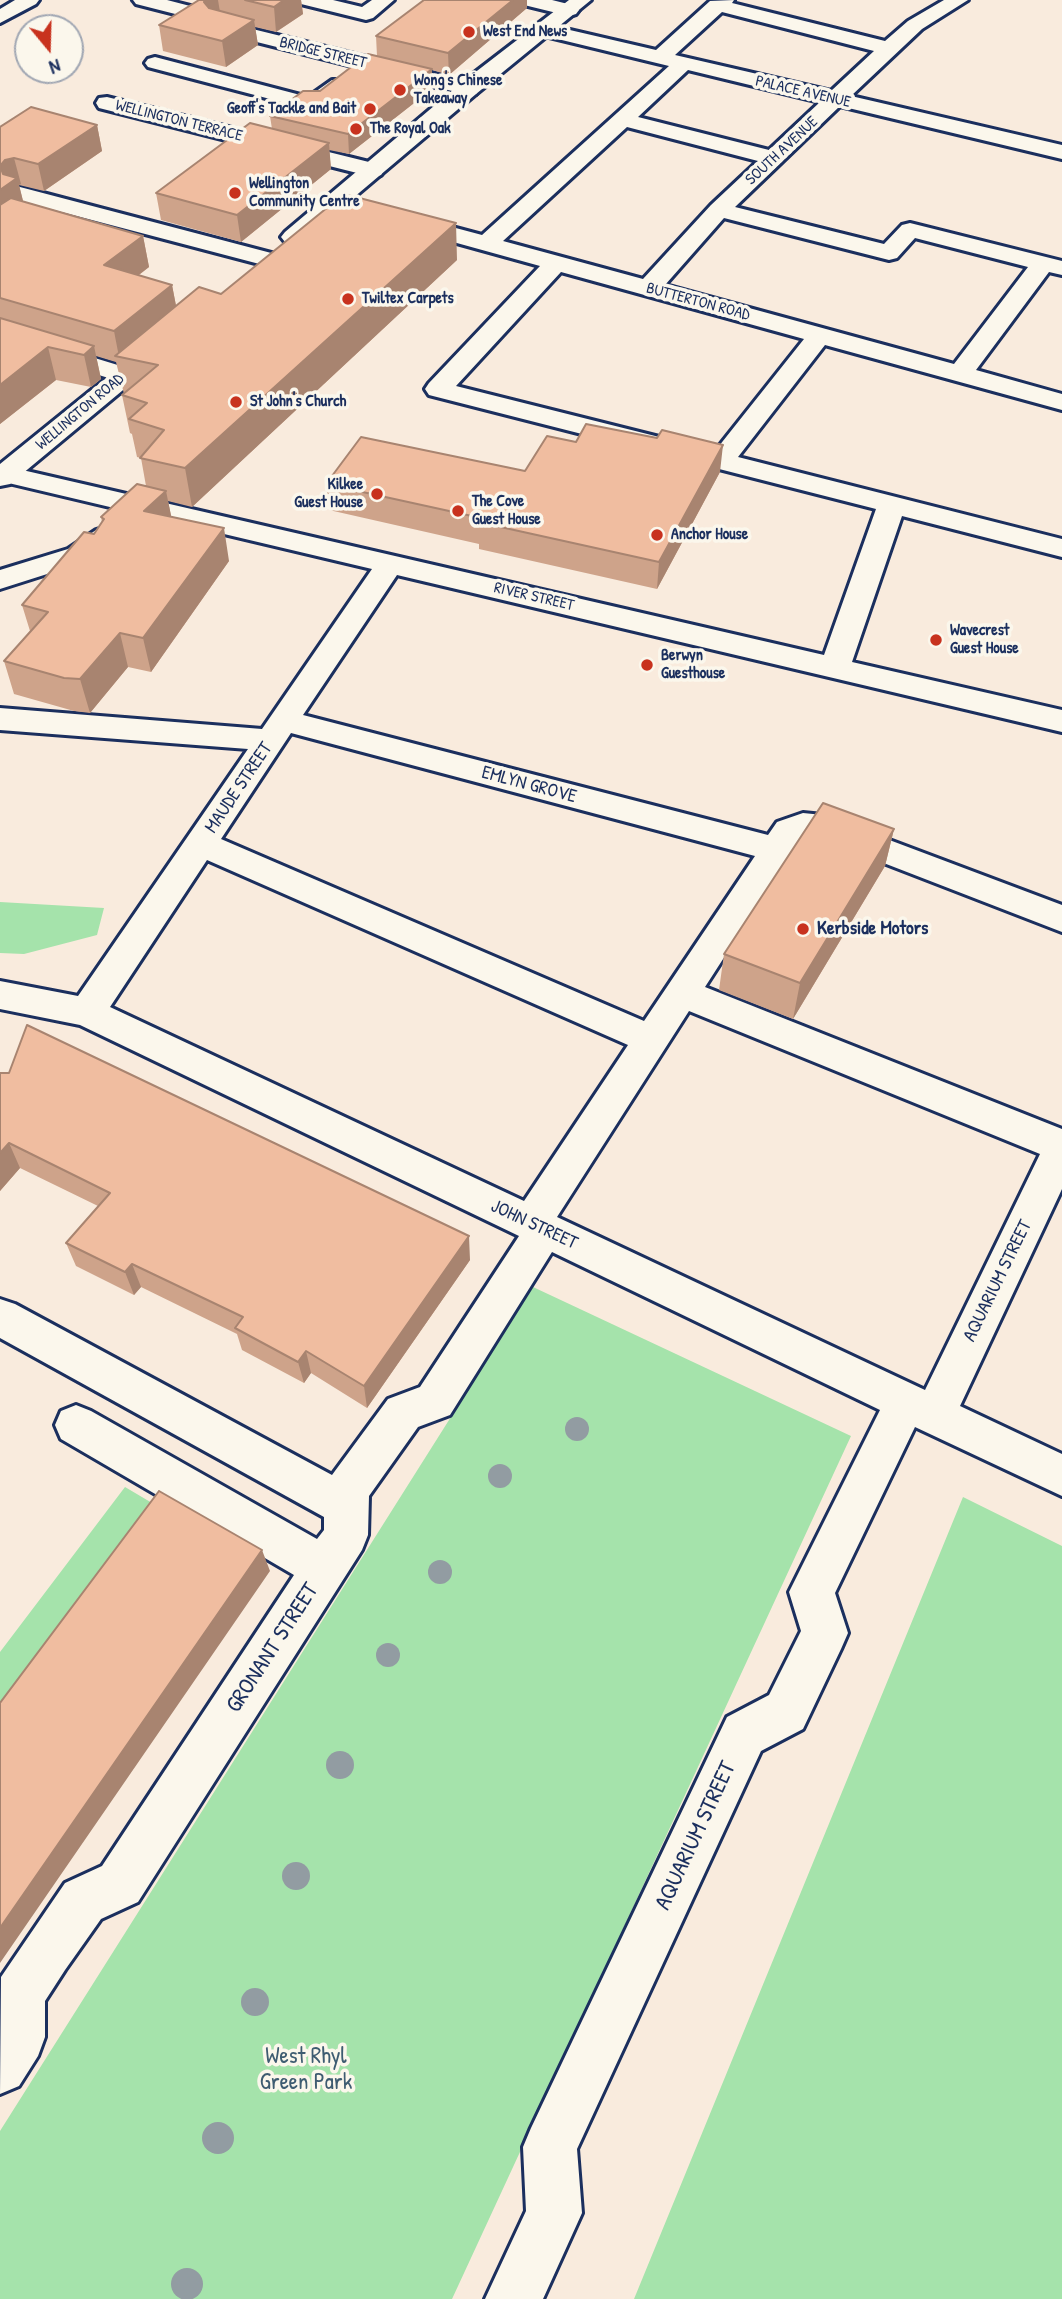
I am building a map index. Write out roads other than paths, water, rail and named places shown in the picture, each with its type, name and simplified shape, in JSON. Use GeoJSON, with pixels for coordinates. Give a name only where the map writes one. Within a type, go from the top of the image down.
{"type":"FeatureCollection","features":[{"type":"Feature","properties":{"kind":"street"},"geometry":{"type":"LineString","coordinates":[[0,17],[29,0]]}},
{"type":"Feature","properties":{"kind":"street"},"geometry":{"type":"LineString","coordinates":[[143,0],[187,11]]}},
{"type":"Feature","properties":{"kind":"street"},"geometry":{"type":"LineString","coordinates":[[308,0],[366,14],[384,0]]}},
{"type":"Feature","properties":{"kind":"street"},"geometry":{"type":"LineString","coordinates":[[527,0],[575,5]]}},
{"type":"Feature","properties":{"kind":"street"},"geometry":{"type":"LineString","coordinates":[[919,0],[951,4]]}},
{"type":"Feature","properties":{"kind":"street"},"geometry":{"type":"LineString","coordinates":[[659,58],[720,3],[888,48]]}},
{"type":"Feature","properties":{"kind":"street","name":"SOUTH AVENUE"},"geometry":{"type":"LineString","coordinates":[[649,288],[719,211],[888,48],[915,25],[951,4]]}},
{"type":"Feature","properties":{"kind":"street"},"geometry":{"type":"LineString","coordinates":[[246,276],[468,89],[575,5]]}},
{"type":"Feature","properties":{"kind":"street","name":"BRIDGE STREET"},"geometry":{"type":"LineString","coordinates":[[220,27],[468,89]]}},
{"type":"Feature","properties":{"kind":"street","name":"PALACE AVENUE"},"geometry":{"type":"LineString","coordinates":[[544,30],[1062,152]]}},
{"type":"Feature","properties":{"kind":"street"},"geometry":{"type":"LineString","coordinates":[[155,63],[312,104],[365,64]]}},
{"type":"Feature","properties":{"kind":"street"},"geometry":{"type":"LineString","coordinates":[[486,244],[683,64]]}},
{"type":"Feature","properties":{"kind":"street","name":"WELLINGTON TERRACE"},"geometry":{"type":"LineString","coordinates":[[107,103],[373,170]]}},
{"type":"Feature","properties":{"kind":"street"},"geometry":{"type":"LineString","coordinates":[[622,119],[774,158]]}},
{"type":"Feature","properties":{"kind":"street"},"geometry":{"type":"LineString","coordinates":[[20,194],[267,259]]}},
{"type":"Feature","properties":{"kind":"street"},"geometry":{"type":"LineString","coordinates":[[334,202],[360,209]]}},
{"type":"Feature","properties":{"kind":"street"},"geometry":{"type":"LineString","coordinates":[[719,211],[888,253],[909,230],[1052,265],[960,374]]}},
{"type":"Feature","properties":{"kind":"street","name":"BUTTERTON ROAD"},"geometry":{"type":"LineString","coordinates":[[385,216],[1062,402]]}},
{"type":"Feature","properties":{"kind":"street"},"geometry":{"type":"LineString","coordinates":[[556,263],[439,389],[1062,548]]}},
{"type":"Feature","properties":{"kind":"street","name":"WELLINGTON ROAD"},"geometry":{"type":"LineString","coordinates":[[3,476],[176,334]]}},
{"type":"Feature","properties":{"kind":"street"},"geometry":{"type":"LineString","coordinates":[[721,461],[820,335]]}},
{"type":"Feature","properties":{"kind":"street"},"geometry":{"type":"LineString","coordinates":[[0,337],[125,375]]}},
{"type":"Feature","properties":{"kind":"street","name":"RIVER STREET"},"geometry":{"type":"LineString","coordinates":[[3,476],[390,563],[1062,721]]}},
{"type":"Feature","properties":{"kind":"street"},"geometry":{"type":"LineString","coordinates":[[0,580],[78,555],[103,539],[137,505]]}},
{"type":"Feature","properties":{"kind":"street"},"geometry":{"type":"LineString","coordinates":[[835,668],[892,505]]}},
{"type":"Feature","properties":{"kind":"street","name":"MAUDE STREET"},"geometry":{"type":"LineString","coordinates":[[88,1012],[390,563]]}},
{"type":"Feature","properties":{"kind":"street","name":"EMLYN GROVE"},"geometry":{"type":"LineString","coordinates":[[0,719],[277,731],[775,849]]}},
{"type":"Feature","properties":{"kind":"street","name":"GRONANT STREET"},"geometry":{"type":"LineString","coordinates":[[0,2067],[19,2037],[19,1995],[83,1901],[120,1884],[346,1535],[347,1490],[402,1413],[435,1401],[652,1040],[789,830],[803,825],[823,827],[1062,919]]}},
{"type":"Feature","properties":{"kind":"street"},"geometry":{"type":"LineString","coordinates":[[202,844],[652,1040]]}},
{"type":"Feature","properties":{"kind":"street"},"geometry":{"type":"LineString","coordinates":[[684,994],[1061,1152]]}},
{"type":"Feature","properties":{"kind":"street","name":"JOHN STREET"},"geometry":{"type":"LineString","coordinates":[[0,995],[88,1012],[1062,1476]]}},
{"type":"Feature","properties":{"kind":"street","name":"AQUARIUM STREET"},"geometry":{"type":"LineString","coordinates":[[514,2299],[554,2213],[550,2147],[744,1734],[786,1712],[825,1633],[812,1592],[920,1408],[1061,1152]]}},
{"type":"Feature","properties":{"kind":"street"},"geometry":{"type":"LineString","coordinates":[[0,1317],[346,1506]]}},
{"type":"Feature","properties":{"kind":"street"},"geometry":{"type":"LineString","coordinates":[[76,1425],[325,1568]]}},
{"type":"Feature","properties":{"kind":"place","name":"West End News"},"geometry":{"type":"Point","coordinates":[469,32]}},
{"type":"Feature","properties":{"kind":"place","name":"Wong's Chinese Takeaway"},"geometry":{"type":"Point","coordinates":[400,90]}},
{"type":"Feature","properties":{"kind":"place","name":"Geoff's Tackle and Bait"},"geometry":{"type":"Point","coordinates":[370,109]}},
{"type":"Feature","properties":{"kind":"place","name":"The Royal Oak"},"geometry":{"type":"Point","coordinates":[356,129]}},
{"type":"Feature","properties":{"kind":"place","name":"Wellington Community Centre"},"geometry":{"type":"Point","coordinates":[235,193]}},
{"type":"Feature","properties":{"kind":"place","name":"Twiltex Carpets"},"geometry":{"type":"Point","coordinates":[348,299]}},
{"type":"Feature","properties":{"kind":"place","name":"St John's Church"},"geometry":{"type":"Point","coordinates":[236,402]}},
{"type":"Feature","properties":{"kind":"place","name":"Kilkee Guest House"},"geometry":{"type":"Point","coordinates":[377,494]}},
{"type":"Feature","properties":{"kind":"place","name":"The Cove Guest House"},"geometry":{"type":"Point","coordinates":[458,511]}},
{"type":"Feature","properties":{"kind":"place","name":"Anchor House"},"geometry":{"type":"Point","coordinates":[657,535]}},
{"type":"Feature","properties":{"kind":"place","name":"Wavecrest Guest House"},"geometry":{"type":"Point","coordinates":[936,640]}},
{"type":"Feature","properties":{"kind":"place","name":"Berwyn Guesthouse"},"geometry":{"type":"Point","coordinates":[647,665]}},
{"type":"Feature","properties":{"kind":"place","name":"Kerbside Motors"},"geometry":{"type":"Point","coordinates":[803,929]}},
{"type":"Feature","properties":{"kind":"park label","name":"West Rhyl Green Park"},"geometry":{"type":"Point","coordinates":[306,2070]}}]}
